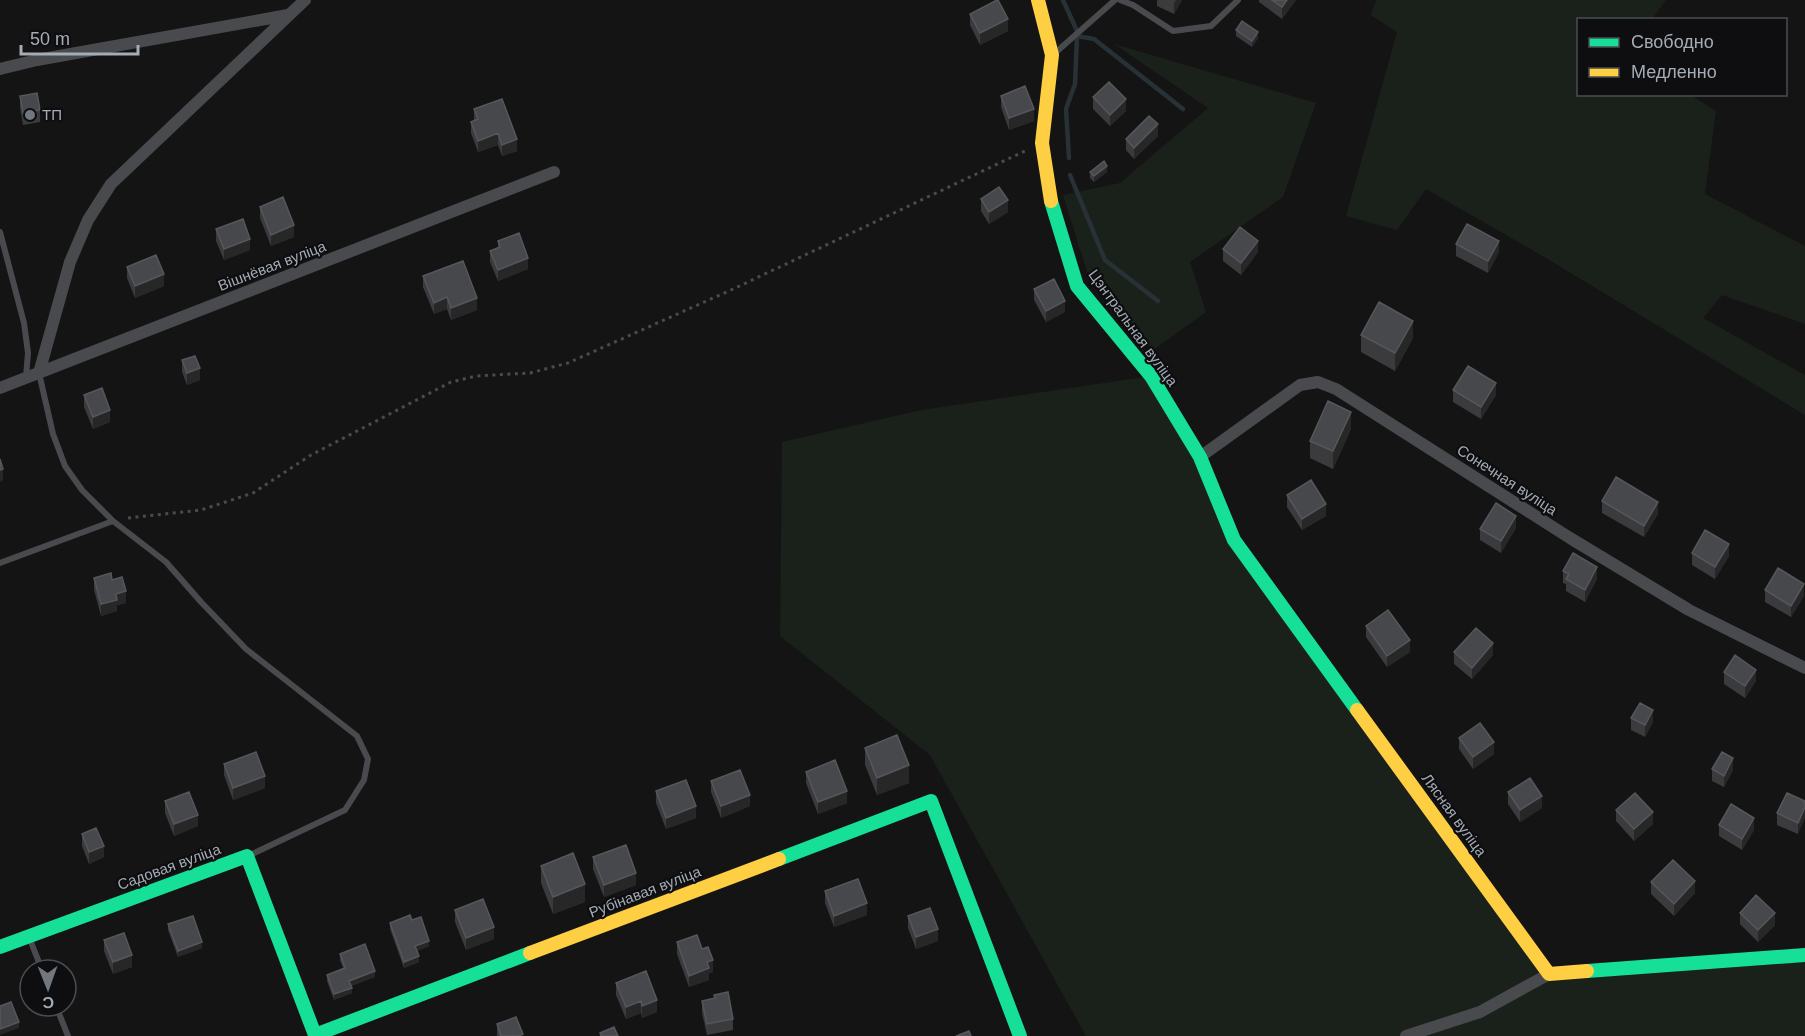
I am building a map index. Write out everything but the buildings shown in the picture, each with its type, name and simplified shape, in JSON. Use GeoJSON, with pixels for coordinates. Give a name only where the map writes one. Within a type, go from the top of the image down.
{"type":"FeatureCollection","features":[{"type":"Feature","properties":{"kind":"street"},"geometry":{"type":"LineString","coordinates":[[39,373],[70,262],[88,220],[111,183],[304,0]]}},
{"type":"Feature","properties":{"kind":"street","name":"Цэнтральная вуліца"},"geometry":{"type":"LineString","coordinates":[[1038,0],[1052,55],[1042,143],[1052,202],[1077,286],[1150,376],[1200,457]]}},
{"type":"Feature","properties":{"kind":"street"},"geometry":{"type":"LineString","coordinates":[[0,69],[38,60],[290,15]]}},
{"type":"Feature","properties":{"kind":"street","name":"Вішнёвая вуліца"},"geometry":{"type":"LineString","coordinates":[[0,388],[554,172]]}},
{"type":"Feature","properties":{"kind":"street","name":"Сонечная вуліца"},"geometry":{"type":"LineString","coordinates":[[1200,457],[1300,385],[1318,382],[1336,388],[1570,538],[1689,610],[1805,668]]}},
{"type":"Feature","properties":{"kind":"street","name":"Лясная вуліца"},"geometry":{"type":"LineString","coordinates":[[1200,457],[1234,540],[1549,974]]}},
{"type":"Feature","properties":{"kind":"street","name":"Рубінавая вуліца"},"geometry":{"type":"LineString","coordinates":[[247,856],[315,1035],[931,801],[1020,1036]]}},
{"type":"Feature","properties":{"kind":"street","name":"Садовая вуліца"},"geometry":{"type":"LineString","coordinates":[[0,947],[247,856]]}},
{"type":"Feature","properties":{"kind":"street"},"geometry":{"type":"LineString","coordinates":[[1406,1036],[1480,1011],[1549,974],[1805,955]]}},
{"type":"Feature","properties":{"kind":"lane"},"geometry":{"type":"LineString","coordinates":[[1052,55],[1115,0]]}},
{"type":"Feature","properties":{"kind":"lane"},"geometry":{"type":"LineString","coordinates":[[1120,0],[1134,5],[1173,31],[1211,26],[1238,0]]}},
{"type":"Feature","properties":{"kind":"lane"},"geometry":{"type":"LineString","coordinates":[[0,232],[24,323],[28,353],[26,378]]}},
{"type":"Feature","properties":{"kind":"lane"},"geometry":{"type":"LineString","coordinates":[[0,563],[113,521],[82,490],[65,466],[53,434],[39,373]]}},
{"type":"Feature","properties":{"kind":"lane","name":"Садовая вуліца"},"geometry":{"type":"LineString","coordinates":[[113,521],[166,562],[246,649],[357,736],[368,759],[364,780],[345,810],[247,856]]}},
{"type":"Feature","properties":{"kind":"lane"},"geometry":{"type":"LineString","coordinates":[[29,936],[37,958]]}},
{"type":"Feature","properties":{"kind":"lane"},"geometry":{"type":"LineString","coordinates":[[61,1018],[68,1036]]}},
{"type":"Feature","properties":{"kind":"path"},"geometry":{"type":"LineString","coordinates":[[113,521],[201,510],[253,493],[311,455],[451,382],[476,376],[530,373],[568,363],[731,290],[1042,143]]}},
{"type":"Feature","properties":{"kind":"shaded area"},"geometry":{"type":"Polygon","coordinates":[[[1376,0],[1666,0],[1653,18],[1577,18],[1577,96],[1693,96],[1716,111],[1705,194],[1805,246],[1805,324],[1722,295],[1703,318],[1805,375],[1805,415],[1546,258],[1426,189],[1397,230],[1346,216],[1397,32],[1371,15],[1376,0]]]}},
{"type":"Feature","properties":{"kind":"shaded area"},"geometry":{"type":"Polygon","coordinates":[[[1114,44],[1316,103],[1283,197],[1190,262],[1206,312],[1153,350],[1089,278],[1063,195],[1120,183],[1208,108],[1114,44]]]}},
{"type":"Feature","properties":{"kind":"shaded area"},"geometry":{"type":"Polygon","coordinates":[[[1151,376],[1234,540],[1549,973],[1805,955],[1805,1036],[1086,1036],[930,755],[780,636],[782,442],[921,410],[1151,376]]]}},
{"type":"Feature","properties":{"kind":"waterway"},"geometry":{"type":"LineString","coordinates":[[1063,0],[1077,31]]}},
{"type":"Feature","properties":{"kind":"waterway"},"geometry":{"type":"LineString","coordinates":[[1069,158],[1066,109],[1075,84],[1077,36],[1094,39],[1183,109]]}},
{"type":"Feature","properties":{"kind":"waterway"},"geometry":{"type":"LineString","coordinates":[[1070,175],[1105,260],[1158,301]]}},
{"type":"Feature","properties":{"kind":"traffic: fast"},"geometry":{"type":"LineString","coordinates":[[1051,201],[1077,286],[1151,376],[1200,457],[1234,540],[1357,710]]}},
{"type":"Feature","properties":{"kind":"traffic: fast"},"geometry":{"type":"LineString","coordinates":[[779,859],[931,801],[1020,1036]]}},
{"type":"Feature","properties":{"kind":"traffic: fast"},"geometry":{"type":"LineString","coordinates":[[0,947],[247,856],[315,1035],[530,953]]}},
{"type":"Feature","properties":{"kind":"traffic: fast"},"geometry":{"type":"LineString","coordinates":[[1587,971],[1805,955]]}},
{"type":"Feature","properties":{"kind":"traffic: slow"},"geometry":{"type":"LineString","coordinates":[[1038,0],[1052,55],[1042,143],[1051,201]]}},
{"type":"Feature","properties":{"kind":"traffic: slow"},"geometry":{"type":"LineString","coordinates":[[1357,710],[1549,974],[1587,971]]}},
{"type":"Feature","properties":{"kind":"traffic: slow"},"geometry":{"type":"LineString","coordinates":[[530,953],[779,859]]}},
{"type":"Feature","properties":{"kind":"place","name":"ТП"},"geometry":{"type":"Point","coordinates":[30,115]}}]}
